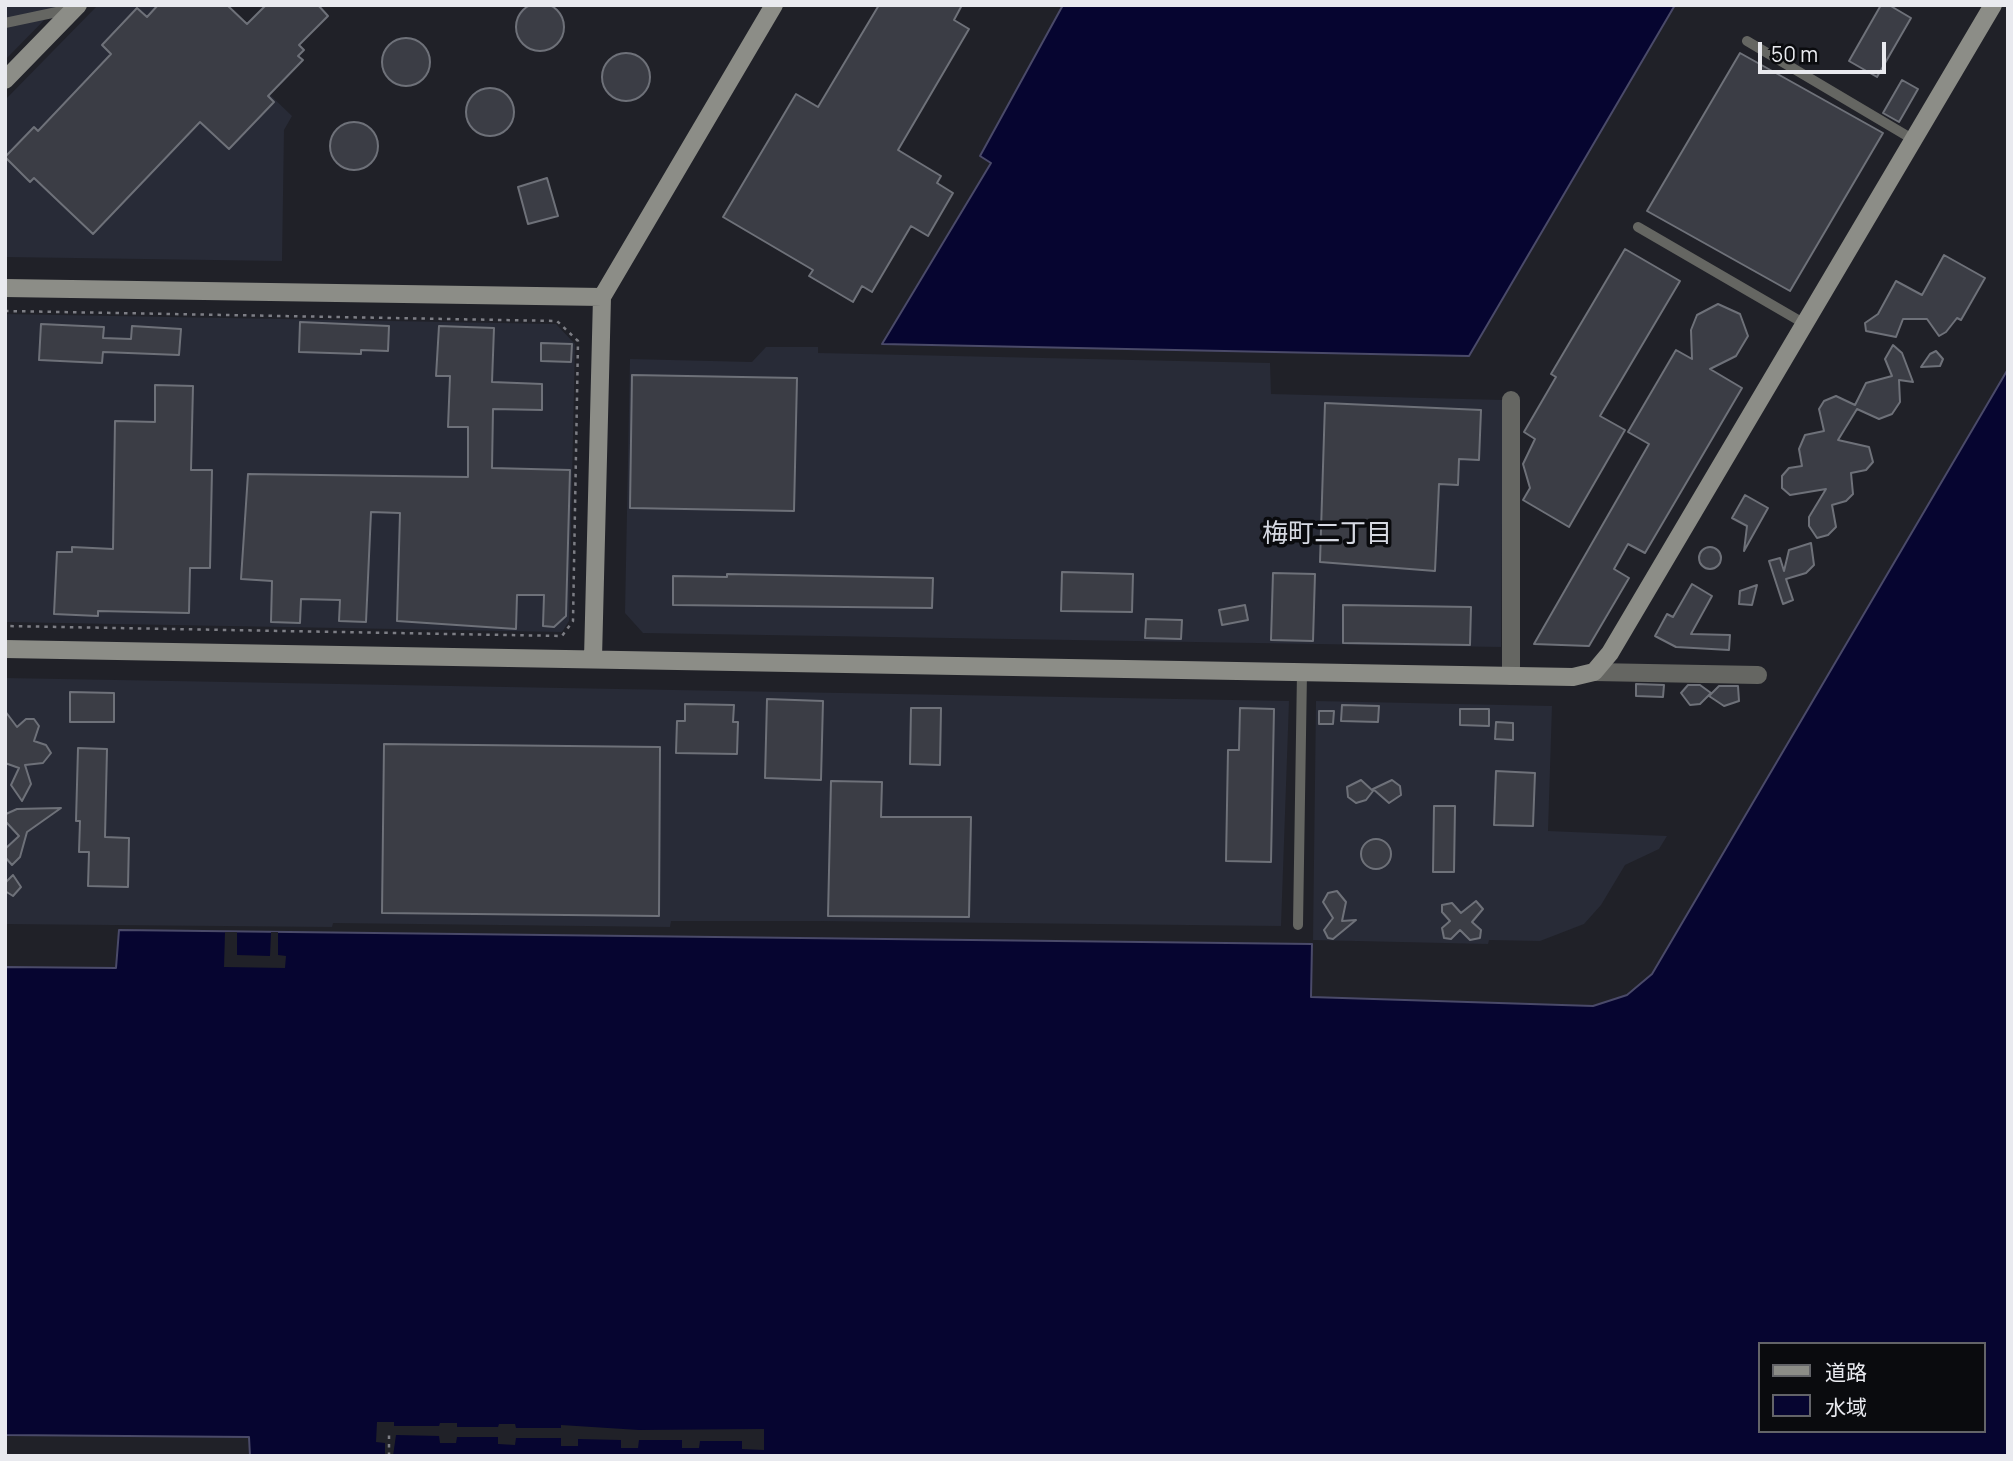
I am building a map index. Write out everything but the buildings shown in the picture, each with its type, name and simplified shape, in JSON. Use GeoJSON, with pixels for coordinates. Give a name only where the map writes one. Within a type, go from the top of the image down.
{"type":"FeatureCollection","features":[{"type":"Feature","properties":{"kind":"street"},"geometry":{"type":"LineString","coordinates":[[593,658],[602,297],[774,5]]}},
{"type":"Feature","properties":{"kind":"street"},"geometry":{"type":"LineString","coordinates":[[1594,672],[1610,653],[1993,5]]}},
{"type":"Feature","properties":{"kind":"street"},"geometry":{"type":"LineString","coordinates":[[5,80],[76,7]]}},
{"type":"Feature","properties":{"kind":"street"},"geometry":{"type":"LineString","coordinates":[[5,288],[602,297]]}},
{"type":"Feature","properties":{"kind":"street"},"geometry":{"type":"LineString","coordinates":[[1511,400],[1511,676]]}},
{"type":"Feature","properties":{"kind":"street"},"geometry":{"type":"LineString","coordinates":[[5,649],[1573,677],[1594,672],[1758,675]]}},
{"type":"Feature","properties":{"kind":"lane"},"geometry":{"type":"LineString","coordinates":[[5,23],[76,7]]}},
{"type":"Feature","properties":{"kind":"lane"},"geometry":{"type":"LineString","coordinates":[[1747,41],[1914,139]]}},
{"type":"Feature","properties":{"kind":"lane"},"geometry":{"type":"LineString","coordinates":[[1638,227],[1805,324]]}},
{"type":"Feature","properties":{"kind":"lane"},"geometry":{"type":"LineString","coordinates":[[1298,925],[1302,672]]}},
{"type":"Feature","properties":{"kind":"path"},"geometry":{"type":"LineString","coordinates":[[5,311],[557,321],[578,341],[573,621],[562,636],[5,626]]}},
{"type":"Feature","properties":{"kind":"path"},"geometry":{"type":"LineString","coordinates":[[389,1435],[389,1456]]}},
{"type":"Feature","properties":{"kind":"shaded area"},"geometry":{"type":"Polygon","coordinates":[[[5,5],[59,5],[5,60],[5,5]]]}},
{"type":"Feature","properties":{"kind":"shaded area"},"geometry":{"type":"Polygon","coordinates":[[[98,5],[177,5],[292,116],[284,130],[282,261],[5,257],[5,100],[98,5]]]}},
{"type":"Feature","properties":{"kind":"shaded area"},"geometry":{"type":"Polygon","coordinates":[[[5,314],[556,324],[575,344],[569,621],[562,632],[5,622],[5,314]]]}},
{"type":"Feature","properties":{"kind":"shaded area"},"geometry":{"type":"Polygon","coordinates":[[[766,347],[818,347],[818,353],[1270,363],[1271,394],[1503,400],[1501,647],[643,633],[625,613],[630,359],[752,362],[766,347]]]}},
{"type":"Feature","properties":{"kind":"shaded area"},"geometry":{"type":"Polygon","coordinates":[[[5,678],[1289,701],[1281,926],[820,921],[671,921],[670,927],[333,923],[332,927],[5,924],[5,678]]]}},
{"type":"Feature","properties":{"kind":"shaded area"},"geometry":{"type":"Polygon","coordinates":[[[1316,701],[1552,706],[1548,831],[1667,836],[1659,849],[1625,865],[1601,905],[1584,924],[1540,941],[1489,940],[1488,944],[1313,940],[1316,701]]]}},
{"type":"Feature","properties":{"kind":"water"},"geometry":{"type":"Polygon","coordinates":[[[1063,5],[1675,5],[1469,356],[882,344],[991,163],[980,156],[1063,5]]]}},
{"type":"Feature","properties":{"kind":"water"},"geometry":{"type":"Polygon","coordinates":[[[2008,369],[2008,1456],[250,1456],[249,1437],[5,1435],[5,967],[116,968],[119,930],[1312,944],[1311,997],[1593,1006],[1627,995],[1652,974],[2008,369]]]}},
{"type":"Feature","properties":{"kind":"pier"},"geometry":{"type":"Polygon","coordinates":[[[225,932],[237,932],[237,955],[270,956],[271,932],[278,932],[278,955],[286,956],[285,968],[224,967],[225,932]]]}},
{"type":"Feature","properties":{"kind":"pier"},"geometry":{"type":"Polygon","coordinates":[[[377,1422],[394,1422],[394,1426],[439,1426],[440,1423],[457,1423],[457,1427],[498,1427],[499,1424],[515,1424],[516,1428],[561,1428],[561,1425],[639,1430],[764,1429],[764,1450],[742,1449],[742,1441],[700,1441],[699,1448],[682,1448],[682,1440],[639,1440],[638,1448],[621,1448],[621,1440],[578,1439],[578,1446],[561,1446],[561,1438],[516,1438],[515,1445],[498,1444],[498,1437],[457,1437],[456,1443],[440,1443],[439,1436],[396,1435],[393,1456],[385,1456],[385,1443],[376,1442],[377,1422]]]}},
{"type":"Feature","properties":{"kind":"district","name":"梅町二丁目"},"geometry":{"type":"Point","coordinates":[1327,535]}}]}
